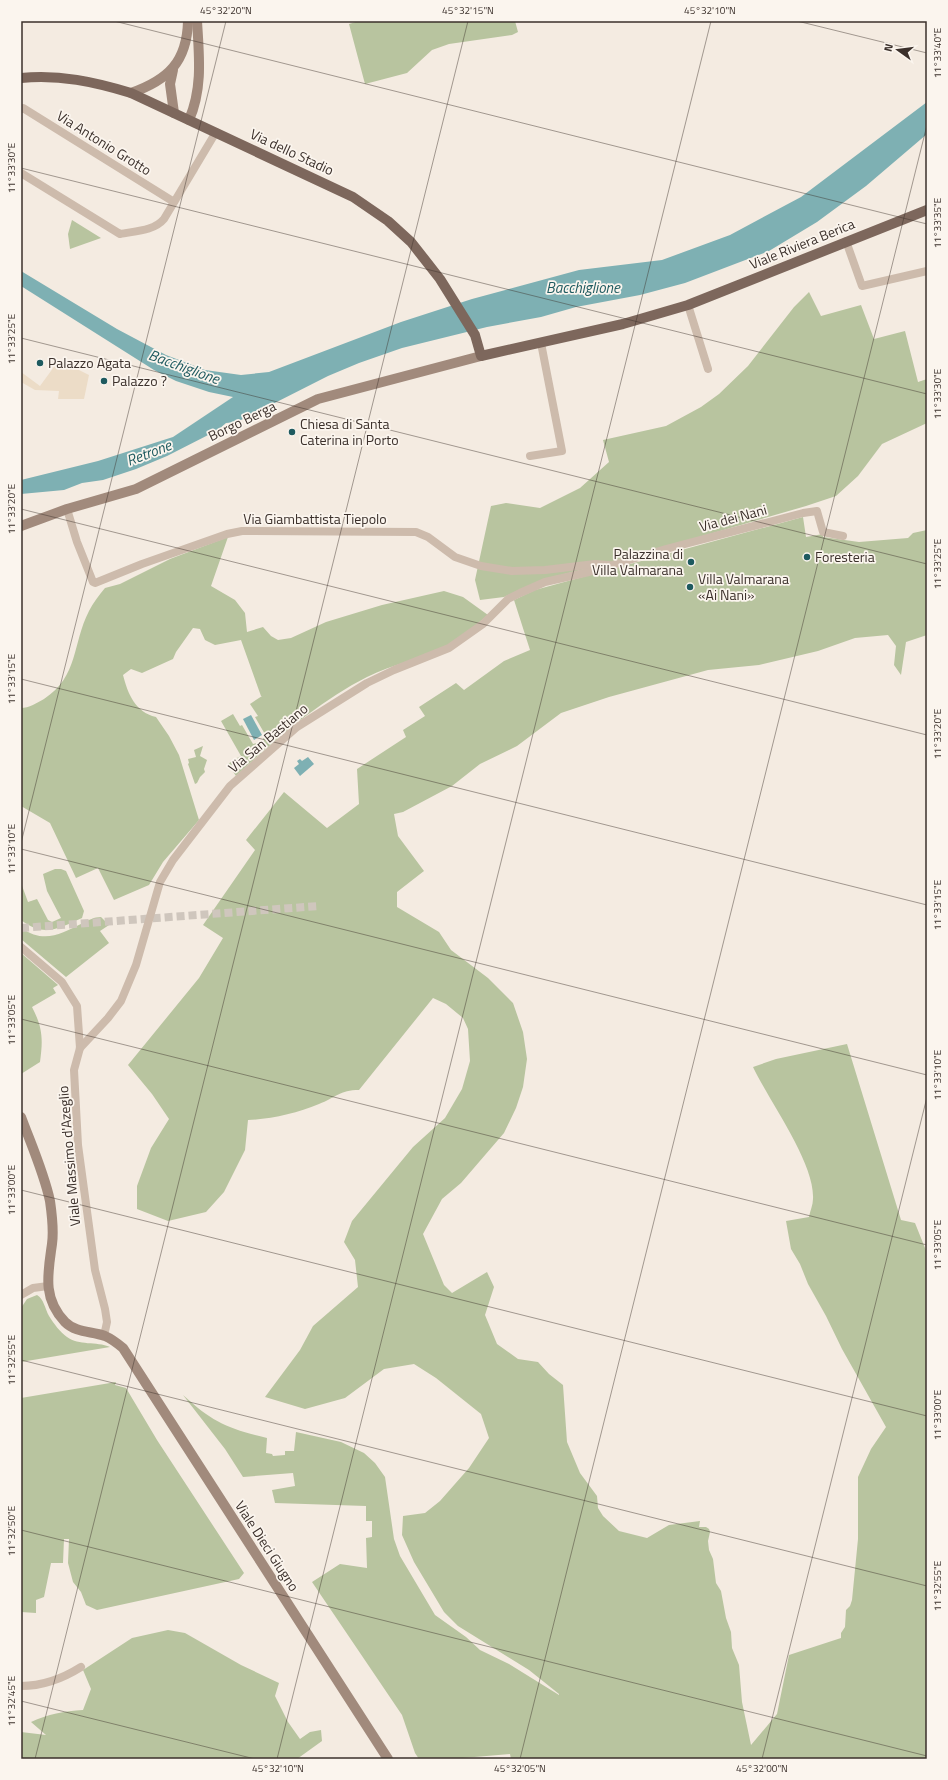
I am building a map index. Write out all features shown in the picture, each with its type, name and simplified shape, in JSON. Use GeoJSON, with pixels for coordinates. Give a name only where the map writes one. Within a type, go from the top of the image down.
{"type":"FeatureCollection","features":[{"type":"Feature","properties":{"kind":"main road"},"geometry":{"type":"LineString","coordinates":[[131,93],[161,80],[174,68],[185,48],[188,21]]}},
{"type":"Feature","properties":{"kind":"main road"},"geometry":{"type":"LineString","coordinates":[[189,120],[196,104],[199,84],[197,21]]}},
{"type":"Feature","properties":{"kind":"main road"},"geometry":{"type":"LineString","coordinates":[[174,68],[170,84],[174,113]]}},
{"type":"Feature","properties":{"kind":"main road","name":"Via dello Stadio"},"geometry":{"type":"LineString","coordinates":[[21,78],[64,78],[102,84],[131,93],[353,197],[388,221],[411,242],[440,280],[475,334],[481,356]]}},
{"type":"Feature","properties":{"kind":"main road","name":"Viale Riviera Berica"},"geometry":{"type":"LineString","coordinates":[[481,356],[623,324],[688,305],[927,210]]}},
{"type":"Feature","properties":{"kind":"main road","name":"Borgo Berga"},"geometry":{"type":"LineString","coordinates":[[21,526],[67,508],[136,488],[318,399],[481,356]]}},
{"type":"Feature","properties":{"kind":"main road"},"geometry":{"type":"LineString","coordinates":[[21,1117],[37,1158],[49,1200],[52,1221],[52,1243],[48,1264],[48,1286],[57,1310],[66,1322],[74,1328],[84,1332],[104,1336]]}},
{"type":"Feature","properties":{"kind":"main road","name":"Viale Dieci Giugno"},"geometry":{"type":"LineString","coordinates":[[104,1336],[117,1342],[123,1348],[388,1759]]}},
{"type":"Feature","properties":{"kind":"street","name":"Via Antonio Grotto"},"geometry":{"type":"LineString","coordinates":[[21,109],[23,108],[174,202]]}},
{"type":"Feature","properties":{"kind":"street"},"geometry":{"type":"LineString","coordinates":[[21,173],[120,234],[153,228],[160,224],[216,132]]}},
{"type":"Feature","properties":{"kind":"street"},"geometry":{"type":"LineString","coordinates":[[846,241],[862,286],[927,271]]}},
{"type":"Feature","properties":{"kind":"street"},"geometry":{"type":"LineString","coordinates":[[688,305],[708,369]]}},
{"type":"Feature","properties":{"kind":"street"},"geometry":{"type":"LineString","coordinates":[[530,456],[562,451],[541,343]]}},
{"type":"Feature","properties":{"kind":"street","name":"Via Giambattista Tiepolo"},"geometry":{"type":"LineString","coordinates":[[67,508],[77,542],[93,582],[95,583],[142,564],[227,534],[258,531],[416,532],[428,537],[455,558],[481,566],[512,571],[545,570],[595,564],[615,565]]}},
{"type":"Feature","properties":{"kind":"street","name":"Via dei Nani"},"geometry":{"type":"LineString","coordinates":[[615,565],[666,549],[803,513],[817,511],[823,532],[843,536]]}},
{"type":"Feature","properties":{"kind":"street","name":"Via San Bastiano"},"geometry":{"type":"LineString","coordinates":[[80,1048],[121,1001],[136,965],[160,882],[166,870],[230,786],[248,769],[297,727],[319,712],[367,683],[394,670],[449,648],[483,624],[508,599],[545,582],[615,565]]}},
{"type":"Feature","properties":{"kind":"street","name":"Viale Massimo d'Azeglio"},"geometry":{"type":"LineString","coordinates":[[21,947],[62,982],[77,1006],[80,1048],[74,1070],[78,1145],[95,1270],[107,1322],[104,1336]]}},
{"type":"Feature","properties":{"kind":"street"},"geometry":{"type":"LineString","coordinates":[[21,1295],[33,1288],[48,1286]]}},
{"type":"Feature","properties":{"kind":"street"},"geometry":{"type":"LineString","coordinates":[[21,1686],[46,1684],[81,1668]]}},
{"type":"Feature","properties":{"kind":"green space"},"geometry":{"type":"Polygon","coordinates":[[[359,21],[515,21],[518,32],[512,35],[449,44],[432,50],[407,73],[365,84],[349,24],[359,21]]]}},
{"type":"Feature","properties":{"kind":"green space"},"geometry":{"type":"Polygon","coordinates":[[[72,220],[101,238],[70,249],[68,234],[72,220]]]}},
{"type":"Feature","properties":{"kind":"green space"},"geometry":{"type":"Polygon","coordinates":[[[809,292],[821,316],[861,305],[874,339],[905,331],[918,382],[927,379],[927,423],[882,444],[858,476],[836,496],[614,562],[544,579],[504,597],[480,600],[475,580],[491,506],[506,503],[540,508],[580,488],[609,462],[603,440],[666,426],[701,407],[719,394],[748,366],[794,307],[809,292]]]}},
{"type":"Feature","properties":{"kind":"green space"},"geometry":{"type":"Polygon","coordinates":[[[803,517],[806,537],[823,534],[823,537],[859,542],[908,538],[913,533],[927,530],[927,635],[906,642],[901,675],[894,665],[896,646],[888,635],[855,638],[818,651],[759,665],[708,670],[609,697],[561,713],[517,746],[480,764],[452,786],[403,812],[394,814],[398,836],[424,871],[397,892],[397,907],[439,932],[451,950],[488,978],[513,1003],[523,1032],[527,1059],[523,1087],[516,1108],[504,1133],[461,1183],[442,1199],[423,1234],[444,1285],[452,1293],[487,1272],[494,1287],[485,1315],[497,1344],[518,1359],[538,1362],[549,1374],[563,1385],[567,1442],[580,1473],[597,1496],[598,1508],[603,1516],[619,1531],[647,1538],[669,1525],[700,1521],[699,1527],[706,1527],[709,1529],[709,1550],[713,1559],[716,1583],[721,1591],[726,1618],[731,1632],[732,1648],[739,1665],[742,1702],[751,1745],[777,1714],[789,1655],[841,1638],[841,1633],[845,1627],[846,1610],[850,1606],[852,1600],[858,1539],[858,1477],[871,1449],[886,1427],[842,1349],[808,1284],[800,1264],[791,1249],[786,1221],[809,1217],[813,1201],[812,1184],[807,1168],[790,1132],[753,1067],[776,1059],[847,1044],[901,1220],[915,1223],[927,1253],[927,1759],[511,1759],[510,1754],[451,1759],[419,1759],[415,1753],[402,1715],[312,1582],[340,1564],[367,1568],[366,1538],[372,1537],[372,1521],[366,1521],[366,1506],[275,1503],[272,1490],[295,1486],[293,1473],[243,1477],[225,1449],[183,1395],[203,1412],[231,1428],[267,1438],[266,1453],[272,1454],[273,1456],[285,1455],[285,1451],[294,1451],[296,1432],[341,1442],[364,1453],[375,1463],[385,1477],[394,1539],[400,1556],[435,1615],[466,1637],[480,1650],[509,1664],[559,1695],[529,1670],[458,1626],[444,1612],[414,1562],[402,1535],[403,1516],[425,1513],[440,1501],[469,1468],[489,1438],[481,1414],[436,1378],[414,1364],[384,1369],[345,1398],[305,1409],[265,1397],[300,1350],[313,1326],[358,1287],[355,1260],[344,1242],[352,1221],[413,1147],[445,1118],[462,1089],[470,1061],[468,1029],[463,1018],[446,1004],[433,998],[359,1090],[347,1091],[325,1102],[293,1113],[248,1120],[245,1150],[224,1192],[206,1212],[168,1221],[137,1209],[137,1186],[151,1148],[169,1119],[152,1094],[128,1065],[199,978],[223,938],[203,925],[255,850],[246,840],[284,792],[327,828],[359,804],[357,769],[406,737],[403,730],[425,716],[419,707],[456,683],[464,690],[504,661],[530,650],[514,600],[535,590],[803,517]]]}},
{"type":"Feature","properties":{"kind":"green space"},"geometry":{"type":"Polygon","coordinates":[[[228,537],[211,586],[235,600],[245,613],[247,632],[263,627],[271,636],[278,640],[291,638],[326,622],[382,605],[444,591],[463,597],[488,615],[453,643],[377,672],[331,698],[266,748],[236,776],[228,764],[235,759],[239,765],[241,763],[237,758],[241,756],[221,721],[233,714],[240,726],[242,725],[253,744],[264,741],[263,738],[266,736],[255,717],[258,716],[250,704],[262,696],[241,640],[215,645],[205,640],[200,629],[193,628],[176,652],[173,659],[142,673],[131,669],[123,675],[127,689],[138,707],[149,715],[156,717],[169,736],[179,755],[199,820],[163,862],[149,885],[114,900],[98,868],[76,878],[50,823],[21,806],[21,708],[36,704],[44,699],[55,690],[63,680],[69,670],[89,611],[105,588],[120,584],[170,559],[228,537]]]}},
{"type":"Feature","properties":{"kind":"green space"},"geometry":{"type":"Polygon","coordinates":[[[203,746],[200,756],[207,760],[204,769],[205,772],[195,784],[188,764],[188,759],[196,757],[194,750],[203,746]]]}},
{"type":"Feature","properties":{"kind":"green space"},"geometry":{"type":"Polygon","coordinates":[[[55,869],[66,871],[84,911],[82,918],[52,930],[37,929],[21,920],[21,883],[28,902],[37,899],[48,920],[52,922],[61,918],[47,891],[43,874],[55,869]]]}},
{"type":"Feature","properties":{"kind":"green space"},"geometry":{"type":"Polygon","coordinates":[[[101,917],[109,925],[100,931],[109,943],[66,977],[21,939],[21,928],[38,936],[52,936],[60,934],[92,919],[101,917]]]}},
{"type":"Feature","properties":{"kind":"green space"},"geometry":{"type":"Polygon","coordinates":[[[21,953],[58,985],[53,988],[56,993],[32,1007],[36,1014],[41,1034],[42,1047],[40,1062],[21,1074],[21,953]]]}},
{"type":"Feature","properties":{"kind":"green space"},"geometry":{"type":"Polygon","coordinates":[[[37,1295],[43,1302],[53,1322],[67,1337],[77,1342],[99,1344],[110,1347],[21,1362],[21,1308],[27,1299],[37,1295]]]}},
{"type":"Feature","properties":{"kind":"green space"},"geometry":{"type":"Polygon","coordinates":[[[116,1382],[115,1385],[126,1388],[157,1440],[244,1573],[239,1579],[97,1610],[86,1605],[81,1592],[73,1582],[68,1563],[69,1539],[64,1539],[63,1563],[51,1563],[44,1597],[36,1600],[36,1613],[21,1612],[21,1398],[116,1382]]]}},
{"type":"Feature","properties":{"kind":"green space"},"geometry":{"type":"Polygon","coordinates":[[[168,1630],[185,1633],[241,1665],[279,1683],[275,1696],[288,1722],[300,1739],[310,1732],[321,1730],[322,1741],[297,1759],[21,1759],[21,1732],[46,1735],[31,1722],[56,1713],[83,1710],[91,1689],[83,1670],[132,1638],[168,1630]]]}},
{"type":"Feature","properties":{"kind":"shaded area"},"geometry":{"type":"Polygon","coordinates":[[[59,360],[89,375],[84,399],[58,399],[59,391],[35,390],[21,382],[21,372],[40,386],[59,360]]]}},
{"type":"Feature","properties":{"kind":"water","name":"Bacchiglione"},"geometry":{"type":"Polygon","coordinates":[[[927,102],[927,134],[866,186],[817,222],[769,251],[685,283],[640,295],[576,307],[541,317],[487,327],[402,348],[328,376],[237,422],[226,423],[218,430],[167,456],[136,469],[103,480],[82,483],[64,490],[21,494],[21,480],[98,461],[173,437],[233,397],[209,392],[176,381],[154,370],[21,286],[21,271],[117,329],[166,355],[205,370],[241,375],[269,372],[401,322],[472,299],[579,270],[662,260],[730,235],[801,197],[927,102]]]}},
{"type":"Feature","properties":{"kind":"water"},"geometry":{"type":"Polygon","coordinates":[[[251,715],[262,735],[254,740],[243,719],[251,715]]]}},
{"type":"Feature","properties":{"kind":"water"},"geometry":{"type":"Polygon","coordinates":[[[308,757],[314,764],[300,776],[294,768],[299,764],[297,761],[300,759],[302,761],[308,757]]]}},
{"type":"Feature","properties":{"kind":"tunnel"},"geometry":{"type":"LineString","coordinates":[[21,928],[319,906]]}},
{"type":"Feature","properties":{"kind":"place","name":"Palazzo Agata"},"geometry":{"type":"Point","coordinates":[40,363]}},
{"type":"Feature","properties":{"kind":"place","name":"Palazzo ?"},"geometry":{"type":"Point","coordinates":[104,381]}},
{"type":"Feature","properties":{"kind":"place","name":"Chiesa di Santa Caterina in Porto"},"geometry":{"type":"Point","coordinates":[292,432]}},
{"type":"Feature","properties":{"kind":"place","name":"Foresteria"},"geometry":{"type":"Point","coordinates":[807,557]}},
{"type":"Feature","properties":{"kind":"place","name":"Palazzina di Villa Valmarana"},"geometry":{"type":"Point","coordinates":[691,562]}},
{"type":"Feature","properties":{"kind":"place","name":"Villa Valmarana «Ai Nani»"},"geometry":{"type":"Point","coordinates":[690,587]}},
{"type":"Feature","properties":{"kind":"water label","name":"Retrone"},"geometry":{"type":"Point","coordinates":[149,453]}}]}
